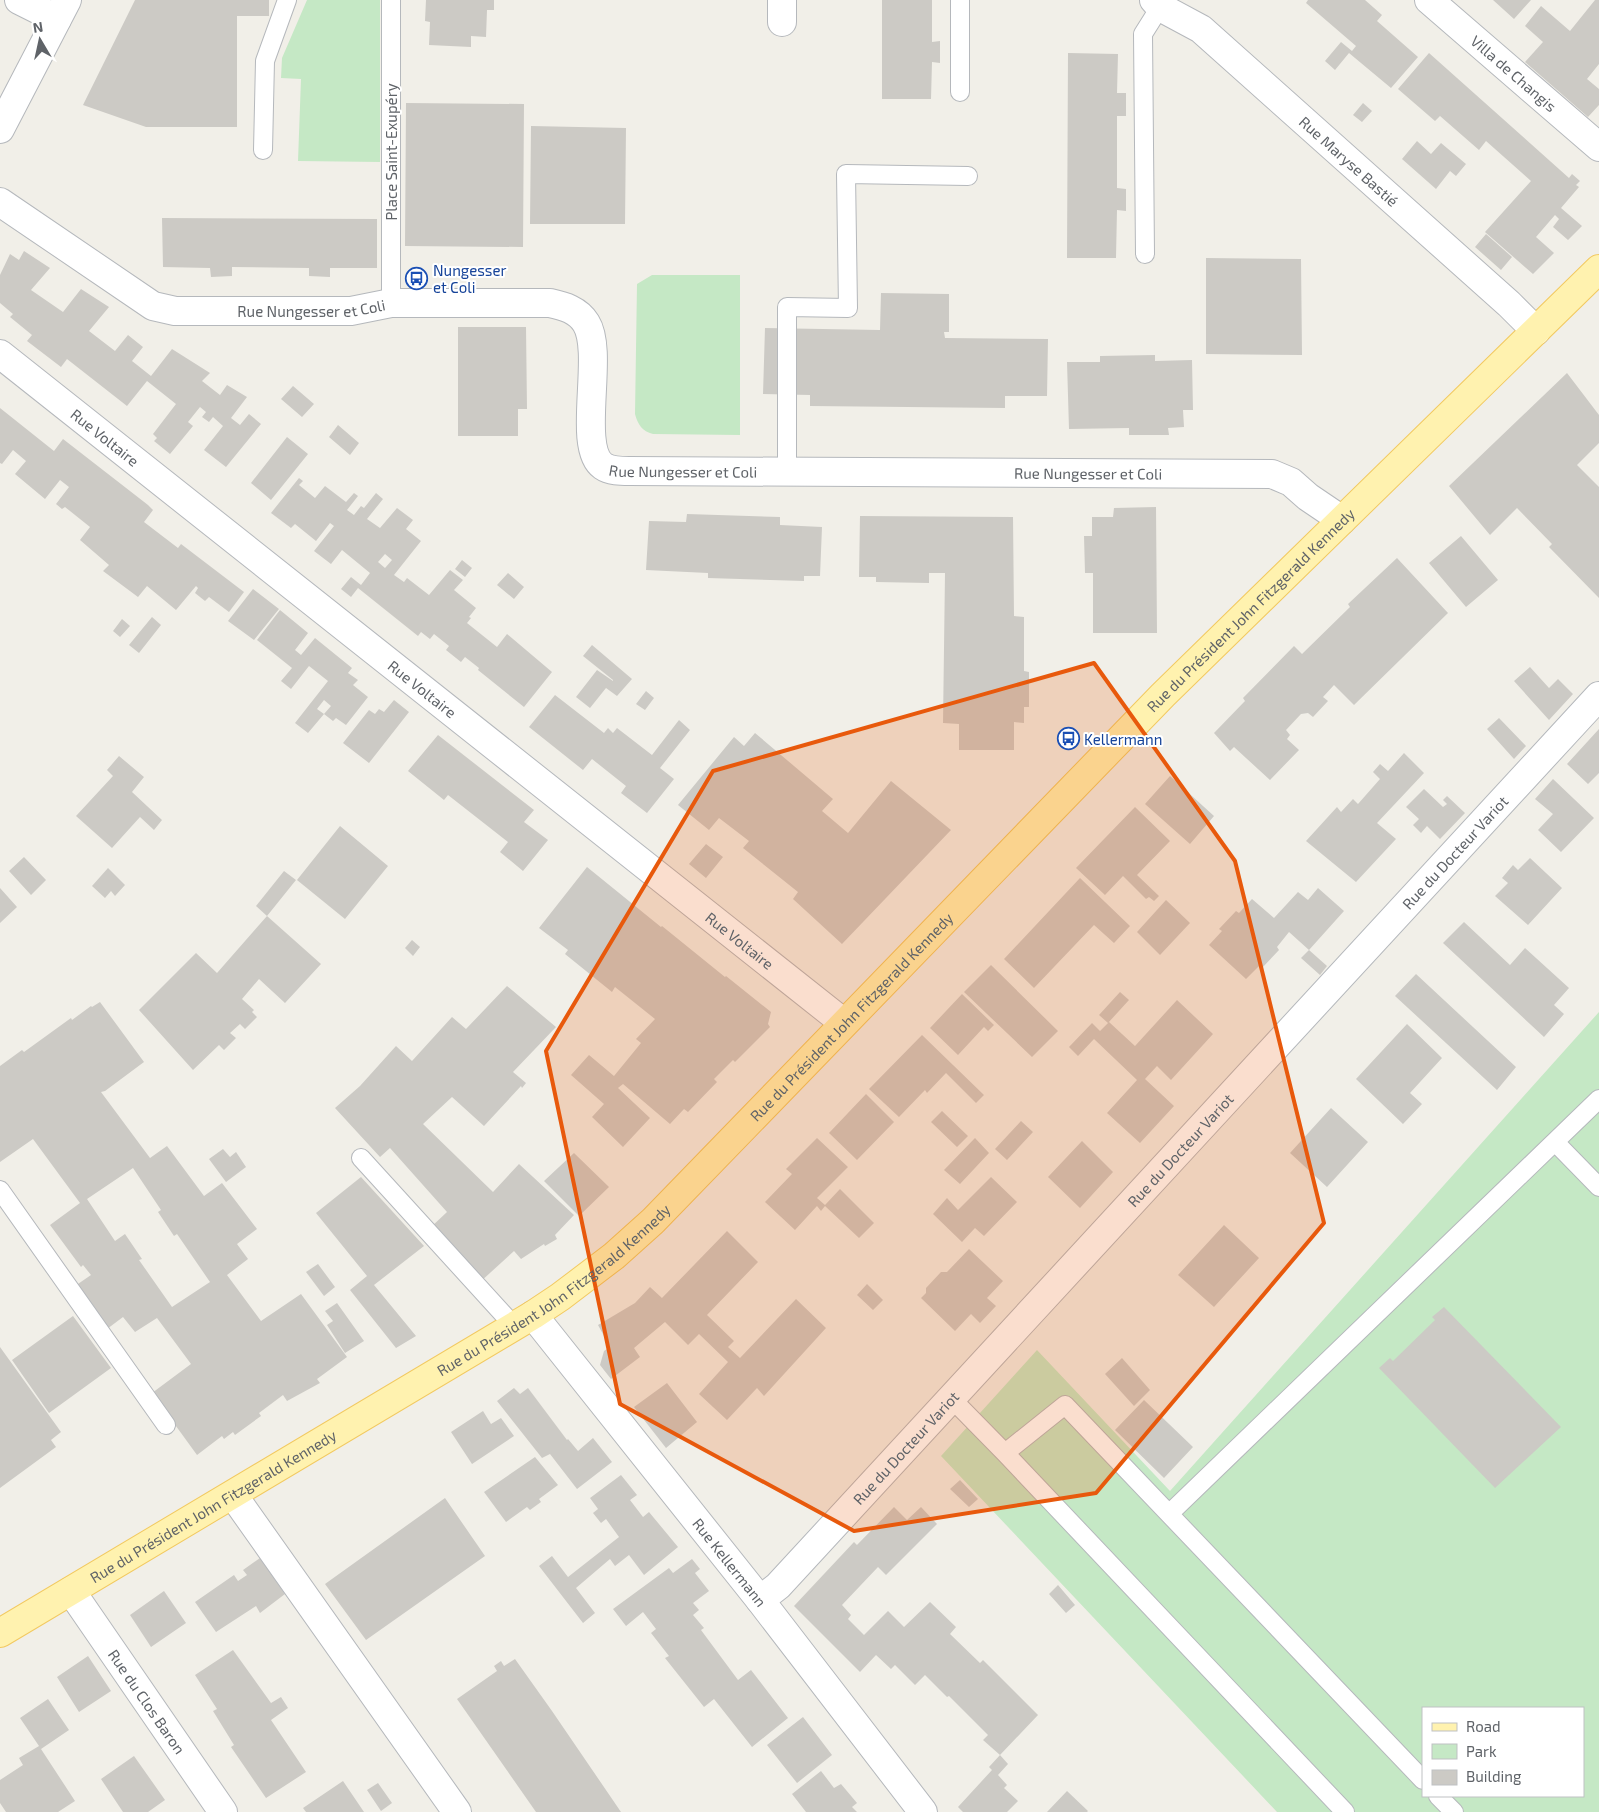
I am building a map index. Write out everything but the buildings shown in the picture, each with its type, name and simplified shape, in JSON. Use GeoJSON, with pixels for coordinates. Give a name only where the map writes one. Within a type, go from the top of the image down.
{"type":"FeatureCollection","features":[{"type":"Feature","properties":{"kind":"main road","name":"Rue du Président John Fitzgerald Kennedy"},"geometry":{"type":"LineString","coordinates":[[0,1633],[524,1321],[560,1297],[614,1256],[653,1221],[1162,695],[1599,269]]}},
{"type":"Feature","properties":{"kind":"street"},"geometry":{"type":"LineString","coordinates":[[0,129],[62,9],[19,0]]}},
{"type":"Feature","properties":{"kind":"street","name":"Villa de Changis"},"geometry":{"type":"LineString","coordinates":[[1429,0],[1599,147]]}},
{"type":"Feature","properties":{"kind":"street","name":"Rue Maryse Bastié"},"geometry":{"type":"LineString","coordinates":[[1157,3],[1201,29],[1536,331]]}},
{"type":"Feature","properties":{"kind":"street","name":"Rue Nungesser et Coli"},"geometry":{"type":"LineString","coordinates":[[0,202],[153,306],[186,311],[351,311],[391,303],[550,303],[567,307],[586,323],[589,331],[592,348],[592,445],[598,461],[609,469],[629,471],[1272,474],[1291,482],[1308,497],[1342,520]]}},
{"type":"Feature","properties":{"kind":"street","name":"Rue Voltaire"},"geometry":{"type":"LineString","coordinates":[[0,354],[844,1023]]}},
{"type":"Feature","properties":{"kind":"street","name":"Rue du Docteur Variot"},"geometry":{"type":"LineString","coordinates":[[760,1600],[778,1586],[1599,696]]}},
{"type":"Feature","properties":{"kind":"street","name":"Rue Kellermann"},"geometry":{"type":"LineString","coordinates":[[524,1321],[760,1600],[923,1812]]}},
{"type":"Feature","properties":{"kind":"street"},"geometry":{"type":"LineString","coordinates":[[233,1495],[457,1812]]}},
{"type":"Feature","properties":{"kind":"street","name":"Rue du Clos Baron"},"geometry":{"type":"LineString","coordinates":[[71,1591],[223,1812]]}},
{"type":"Feature","properties":{"kind":"lane"},"geometry":{"type":"LineString","coordinates":[[263,150],[265,61],[287,0]]}},
{"type":"Feature","properties":{"kind":"lane","name":"Place Saint-Exupéry"},"geometry":{"type":"LineString","coordinates":[[391,0],[391,303]]}},
{"type":"Feature","properties":{"kind":"lane"},"geometry":{"type":"LineString","coordinates":[[960,0],[960,92]]}},
{"type":"Feature","properties":{"kind":"lane"},"geometry":{"type":"LineString","coordinates":[[1145,254],[1143,34],[1157,3]]}},
{"type":"Feature","properties":{"kind":"lane"},"geometry":{"type":"LineString","coordinates":[[787,472],[787,307],[848,308],[846,174],[968,176]]}},
{"type":"Feature","properties":{"kind":"lane"},"geometry":{"type":"LineString","coordinates":[[1169,1514],[1599,1099]]}},
{"type":"Feature","properties":{"kind":"lane"},"geometry":{"type":"LineString","coordinates":[[1555,1142],[1599,1187]]}},
{"type":"Feature","properties":{"kind":"lane"},"geometry":{"type":"LineString","coordinates":[[361,1158],[524,1321]]}},
{"type":"Feature","properties":{"kind":"lane"},"geometry":{"type":"LineString","coordinates":[[0,1190],[166,1425]]}},
{"type":"Feature","properties":{"kind":"lane"},"geometry":{"type":"LineString","coordinates":[[951,1398],[1345,1812]]}},
{"type":"Feature","properties":{"kind":"lane"},"geometry":{"type":"LineString","coordinates":[[1005,1453],[1064,1404],[1422,1779]]}},
{"type":"Feature","properties":{"kind":"lane"},"geometry":{"type":"LineString","coordinates":[[1439,1797],[1454,1812]]}},
{"type":"Feature","properties":{"kind":"highlighted area"},"geometry":{"type":"Polygon","coordinates":[[[1094,663],[1235,861],[1324,1223],[1096,1493],[854,1531],[620,1404],[546,1051],[713,771],[1094,663]]]}},
{"type":"Feature","properties":{"kind":"green space"},"geometry":{"type":"Polygon","coordinates":[[[307,0],[380,0],[380,162],[298,161],[301,79],[281,78],[282,58],[307,0]]]}},
{"type":"Feature","properties":{"kind":"green space"},"geometry":{"type":"Polygon","coordinates":[[[652,275],[740,275],[740,435],[653,434],[643,429],[639,424],[635,414],[637,284],[652,275]]]}},
{"type":"Feature","properties":{"kind":"green space"},"geometry":{"type":"Polygon","coordinates":[[[1599,1012],[1599,1812],[1277,1812],[941,1456],[1037,1350],[1170,1491],[1599,1012]]]}},
{"type":"Feature","properties":{"kind":"place","name":"Nungesser et Coli"},"geometry":{"type":"Point","coordinates":[417,279]}},
{"type":"Feature","properties":{"kind":"place","name":"Kellermann"},"geometry":{"type":"Point","coordinates":[1068,739]}}]}
